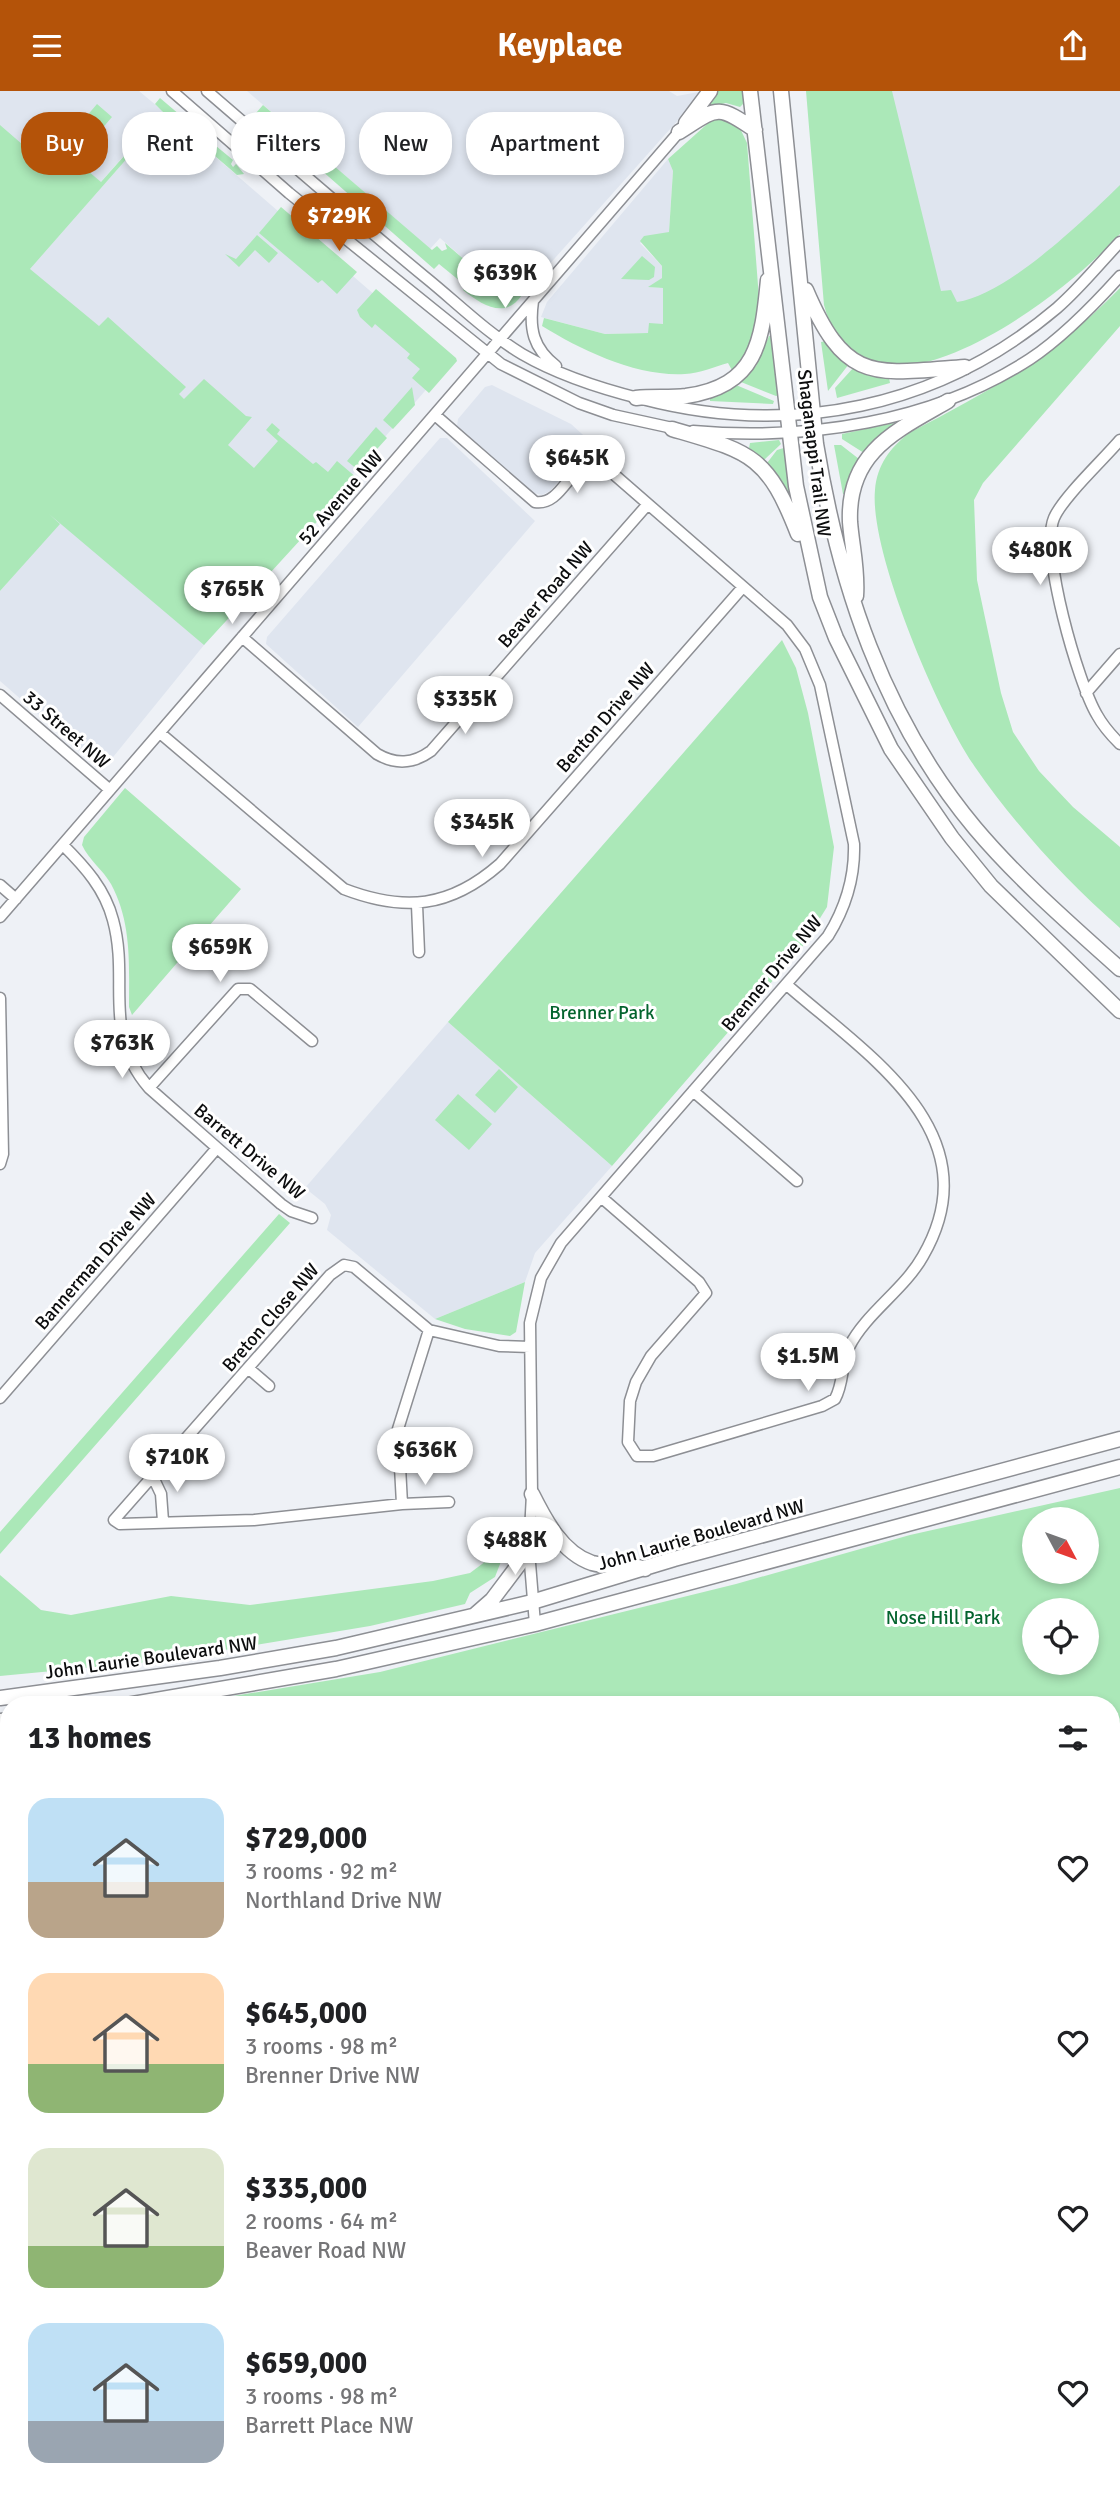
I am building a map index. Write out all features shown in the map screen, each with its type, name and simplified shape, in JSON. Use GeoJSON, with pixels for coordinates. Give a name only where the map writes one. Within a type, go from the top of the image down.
{"type":"FeatureCollection","features":[{"type":"Feature","properties":{"kind":"main road"},"geometry":{"type":"LineString","coordinates":[[679,132],[710,91]]}},
{"type":"Feature","properties":{"kind":"main road","name":"Shaganappi Trail NW"},"geometry":{"type":"LineString","coordinates":[[750,91],[771,251],[798,499],[815,577],[855,682],[911,782],[991,885],[1120,1011]]}},
{"type":"Feature","properties":{"kind":"main road","name":"Shaganappi Trail NW"},"geometry":{"type":"LineString","coordinates":[[780,91],[801,278],[813,430],[823,486],[855,608],[883,682],[909,733],[974,826],[1009,865],[1120,969]]}},
{"type":"Feature","properties":{"kind":"main road"},"geometry":{"type":"LineString","coordinates":[[679,132],[711,112],[725,111],[755,130]]}},
{"type":"Feature","properties":{"kind":"main road"},"geometry":{"type":"LineString","coordinates":[[636,398],[705,392],[723,386],[742,372],[757,352],[762,336],[771,251]]}},
{"type":"Feature","properties":{"kind":"main road"},"geometry":{"type":"LineString","coordinates":[[801,278],[830,340],[855,363],[885,373],[965,367]]}},
{"type":"Feature","properties":{"kind":"main road"},"geometry":{"type":"LineString","coordinates":[[855,608],[858,570],[850,524],[853,485],[866,459],[880,444],[948,401]]}},
{"type":"Feature","properties":{"kind":"main road"},"geometry":{"type":"LineString","coordinates":[[672,429],[735,447],[762,467],[782,493],[815,577]]}},
{"type":"Feature","properties":{"kind":"main road","name":"John Laurie Boulevard NW"},"geometry":{"type":"LineString","coordinates":[[13,1696],[220,1668],[337,1648],[532,1601],[1120,1439]]}},
{"type":"Feature","properties":{"kind":"main road"},"geometry":{"type":"LineString","coordinates":[[179,1696],[335,1669],[535,1624],[1120,1470]]}},
{"type":"Feature","properties":{"kind":"main road"},"geometry":{"type":"LineString","coordinates":[[532,1494],[544,1517],[575,1554],[593,1563],[629,1563],[645,1569]]}},
{"type":"Feature","properties":{"kind":"main road"},"geometry":{"type":"LineString","coordinates":[[475,1615],[492,1600],[529,1551]]}},
{"type":"Feature","properties":{"kind":"main road"},"geometry":{"type":"LineString","coordinates":[[0,1692],[40,1692]]}},
{"type":"Feature","properties":{"kind":"street"},"geometry":{"type":"LineString","coordinates":[[172,91],[289,193],[487,355],[537,384],[579,403],[672,429],[712,432],[813,430],[874,420],[948,401],[1032,357],[1069,327],[1120,276]]}},
{"type":"Feature","properties":{"kind":"street"},"geometry":{"type":"LineString","coordinates":[[207,91],[500,339],[535,361],[566,374],[636,398],[697,412],[812,414],[869,406],[923,388],[965,367],[1055,309],[1120,242]]}},
{"type":"Feature","properties":{"kind":"street","name":"52 Avenue NW"},"geometry":{"type":"LineString","coordinates":[[0,917],[679,132]]}},
{"type":"Feature","properties":{"kind":"street"},"geometry":{"type":"LineString","coordinates":[[533,301],[531,327],[534,339],[550,361],[566,374]]}},
{"type":"Feature","properties":{"kind":"street","name":"Brenner Drive NW"},"geometry":{"type":"LineString","coordinates":[[435,415],[535,502],[553,498],[580,468],[593,461],[602,464],[787,625],[813,665],[820,685],[854,844],[851,883],[842,911],[828,936],[561,1243],[541,1278],[531,1312],[530,1347],[532,1494],[529,1551],[535,1624]]}},
{"type":"Feature","properties":{"kind":"street"},"geometry":{"type":"LineString","coordinates":[[1120,440],[1058,511],[1052,528],[1056,588],[1086,693],[1106,729],[1120,744]]}},
{"type":"Feature","properties":{"kind":"street","name":"Beaver Road NW"},"geometry":{"type":"LineString","coordinates":[[242,637],[377,754],[400,762],[417,760],[431,751],[648,503]]}},
{"type":"Feature","properties":{"kind":"street","name":"Benton Drive NW"},"geometry":{"type":"LineString","coordinates":[[160,733],[344,889],[366,897],[417,905],[458,893],[499,864],[743,587]]}},
{"type":"Feature","properties":{"kind":"street"},"geometry":{"type":"LineString","coordinates":[[1086,693],[1120,654]]}},
{"type":"Feature","properties":{"kind":"street","name":"33 Street NW"},"geometry":{"type":"LineString","coordinates":[[0,695],[110,790]]}},
{"type":"Feature","properties":{"kind":"street","name":"Barrett Drive NW"},"geometry":{"type":"LineString","coordinates":[[63,845],[89,873],[109,908],[117,943],[120,1035],[134,1070],[149,1088],[281,1204],[291,1211],[313,1218]]}},
{"type":"Feature","properties":{"kind":"street"},"geometry":{"type":"LineString","coordinates":[[0,885],[16,899]]}},
{"type":"Feature","properties":{"kind":"street"},"geometry":{"type":"LineString","coordinates":[[417,905],[419,952]]}},
{"type":"Feature","properties":{"kind":"street"},"geometry":{"type":"LineString","coordinates":[[601,1197],[699,1282],[706,1293],[651,1356],[636,1382],[629,1401],[628,1442],[637,1456],[653,1456],[822,1406],[835,1399],[849,1347],[912,1273],[930,1244],[941,1208],[942,1170],[931,1131],[910,1095],[788,985]]}},
{"type":"Feature","properties":{"kind":"street"},"geometry":{"type":"LineString","coordinates":[[149,1088],[239,989],[250,989],[312,1041]]}},
{"type":"Feature","properties":{"kind":"street"},"geometry":{"type":"LineString","coordinates":[[0,998],[3,1154],[0,1164]]}},
{"type":"Feature","properties":{"kind":"street"},"geometry":{"type":"LineString","coordinates":[[694,1091],[797,1181]]}},
{"type":"Feature","properties":{"kind":"street","name":"Bannerman Drive NW"},"geometry":{"type":"LineString","coordinates":[[0,1398],[217,1148]]}},
{"type":"Feature","properties":{"kind":"street","name":"Breton Close NW"},"geometry":{"type":"LineString","coordinates":[[449,1502],[402,1504],[264,1520],[120,1524],[114,1520],[330,1275],[344,1265],[354,1267],[429,1330],[499,1346],[530,1347]]}},
{"type":"Feature","properties":{"kind":"street"},"geometry":{"type":"LineString","coordinates":[[402,1504],[398,1429],[429,1330]]}},
{"type":"Feature","properties":{"kind":"street"},"geometry":{"type":"LineString","coordinates":[[248,1368],[269,1386]]}},
{"type":"Feature","properties":{"kind":"street"},"geometry":{"type":"LineString","coordinates":[[153,1477],[161,1494],[163,1521]]}},
{"type":"Feature","properties":{"kind":"shaded area"},"geometry":{"type":"Polygon","coordinates":[[[0,91],[139,91],[163,111],[122,112],[122,158],[108,174],[108,112],[21,112],[21,175],[107,175],[0,286],[0,91]]]}},
{"type":"Feature","properties":{"kind":"shaded area"},"geometry":{"type":"Polygon","coordinates":[[[247,91],[669,91],[677,96],[704,91],[522,295],[516,290],[509,294],[502,292],[440,238],[430,249],[344,175],[345,112],[271,112],[247,91]]]}},
{"type":"Feature","properties":{"kind":"shaded area"},"geometry":{"type":"Polygon","coordinates":[[[885,91],[1120,91],[1120,204],[939,330],[885,91]]]}},
{"type":"Feature","properties":{"kind":"shaded area"},"geometry":{"type":"Polygon","coordinates":[[[217,158],[231,170],[231,175],[236,175],[451,361],[204,645],[105,767],[94,763],[0,681],[0,591],[59,524],[0,472],[0,303],[122,164],[122,175],[217,175],[217,158]]]}},
{"type":"Feature","properties":{"kind":"shaded area"},"geometry":{"type":"Polygon","coordinates":[[[668,159],[673,171],[669,232],[640,243],[662,266],[662,278],[650,287],[663,288],[663,324],[649,333],[605,334],[541,317],[547,302],[668,159]]]}},
{"type":"Feature","properties":{"kind":"shaded area"},"geometry":{"type":"Polygon","coordinates":[[[492,385],[571,424],[592,443],[550,491],[542,495],[534,493],[457,426],[458,419],[485,387],[492,385]]]}},
{"type":"Feature","properties":{"kind":"shaded area"},"geometry":{"type":"Polygon","coordinates":[[[440,438],[447,438],[535,521],[358,727],[266,644],[267,637],[440,438]]]}},
{"type":"Feature","properties":{"kind":"shaded area"},"geometry":{"type":"Polygon","coordinates":[[[448,1022],[612,1166],[535,1253],[525,1282],[435,1319],[327,1230],[331,1215],[325,1204],[305,1188],[448,1022]]]}},
{"type":"Feature","properties":{"kind":"green space"},"geometry":{"type":"Polygon","coordinates":[[[716,91],[742,91],[744,103],[740,107],[726,103],[709,107],[716,91]]]}},
{"type":"Feature","properties":{"kind":"green space"},"geometry":{"type":"Polygon","coordinates":[[[806,91],[892,91],[941,291],[951,290],[957,302],[999,286],[1021,271],[1066,236],[1120,185],[1120,234],[1057,291],[1013,322],[966,347],[920,363],[879,365],[845,347],[824,305],[806,91]]]}},
{"type":"Feature","properties":{"kind":"green space"},"geometry":{"type":"Polygon","coordinates":[[[160,98],[176,112],[163,112],[155,104],[160,98]]]}},
{"type":"Feature","properties":{"kind":"green space"},"geometry":{"type":"Polygon","coordinates":[[[97,104],[106,112],[90,112],[97,104]]]}},
{"type":"Feature","properties":{"kind":"green space"},"geometry":{"type":"Polygon","coordinates":[[[263,105],[271,112],[257,112],[263,105]]]}},
{"type":"Feature","properties":{"kind":"green space"},"geometry":{"type":"Polygon","coordinates":[[[715,117],[738,124],[747,143],[760,311],[755,342],[733,372],[728,363],[685,374],[648,371],[592,353],[542,326],[544,318],[605,334],[648,333],[649,323],[663,324],[663,288],[648,287],[662,278],[662,266],[640,241],[644,236],[669,232],[673,171],[668,159],[715,117]]]}},
{"type":"Feature","properties":{"kind":"green space"},"geometry":{"type":"Polygon","coordinates":[[[0,125],[21,143],[21,175],[93,175],[101,182],[122,158],[122,164],[30,269],[99,326],[108,317],[186,387],[179,394],[184,399],[204,379],[246,416],[252,417],[228,445],[254,468],[278,441],[266,430],[272,423],[280,430],[277,434],[313,464],[316,462],[328,472],[337,461],[357,478],[204,645],[49,514],[60,524],[0,591],[0,125]]]}},
{"type":"Feature","properties":{"kind":"green space"},"geometry":{"type":"Polygon","coordinates":[[[217,147],[231,158],[231,170],[217,158],[217,147]]]}},
{"type":"Feature","properties":{"kind":"green space"},"geometry":{"type":"Polygon","coordinates":[[[327,175],[345,175],[432,250],[437,246],[442,251],[447,249],[445,243],[502,292],[509,294],[516,290],[522,295],[508,307],[486,305],[463,290],[466,286],[439,264],[434,269],[327,175]]]}},
{"type":"Feature","properties":{"kind":"green space"},"geometry":{"type":"Polygon","coordinates":[[[281,207],[357,272],[337,294],[322,280],[318,283],[259,233],[281,207]]]}},
{"type":"Feature","properties":{"kind":"green space"},"geometry":{"type":"Polygon","coordinates":[[[257,235],[278,253],[269,263],[255,250],[239,267],[225,254],[236,259],[257,235]]]}},
{"type":"Feature","properties":{"kind":"green space"},"geometry":{"type":"Polygon","coordinates":[[[642,256],[655,267],[654,277],[649,280],[621,279],[642,256]]]}},
{"type":"Feature","properties":{"kind":"green space"},"geometry":{"type":"Polygon","coordinates":[[[1120,288],[1120,326],[983,483],[974,500],[977,580],[1001,693],[1013,732],[1039,771],[1073,807],[1120,847],[1120,928],[1061,872],[1025,831],[991,789],[960,743],[926,673],[895,591],[876,518],[875,490],[878,473],[886,458],[909,433],[995,386],[1046,353],[1071,334],[1120,288]]]}},
{"type":"Feature","properties":{"kind":"green space"},"geometry":{"type":"Polygon","coordinates":[[[376,289],[456,358],[457,361],[429,393],[412,378],[420,369],[407,358],[410,354],[375,324],[372,328],[360,317],[357,310],[376,289]]]}},
{"type":"Feature","properties":{"kind":"green space"},"geometry":{"type":"Polygon","coordinates":[[[769,336],[774,336],[780,395],[776,396],[741,382],[756,366],[769,336]]]}},
{"type":"Feature","properties":{"kind":"green space"},"geometry":{"type":"Polygon","coordinates":[[[826,341],[849,364],[828,391],[821,342],[826,341]]]}},
{"type":"Feature","properties":{"kind":"green space"},"geometry":{"type":"Polygon","coordinates":[[[854,367],[889,378],[890,383],[837,398],[835,388],[854,367]]]}},
{"type":"Feature","properties":{"kind":"green space"},"geometry":{"type":"Polygon","coordinates":[[[736,385],[774,401],[773,404],[710,401],[710,397],[736,385]]]}},
{"type":"Feature","properties":{"kind":"green space"},"geometry":{"type":"Polygon","coordinates":[[[412,387],[415,405],[393,429],[383,420],[412,387]]]}},
{"type":"Feature","properties":{"kind":"green space"},"geometry":{"type":"Polygon","coordinates":[[[894,423],[895,427],[864,453],[842,439],[842,434],[894,423]]]}},
{"type":"Feature","properties":{"kind":"green space"},"geometry":{"type":"Polygon","coordinates":[[[376,427],[387,438],[358,470],[347,461],[376,427]]]}},
{"type":"Feature","properties":{"kind":"green space"},"geometry":{"type":"Polygon","coordinates":[[[779,440],[781,444],[764,460],[749,448],[750,443],[779,440]]]}},
{"type":"Feature","properties":{"kind":"green space"},"geometry":{"type":"Polygon","coordinates":[[[834,445],[841,445],[859,459],[847,494],[843,494],[834,445]]]}},
{"type":"Feature","properties":{"kind":"green space"},"geometry":{"type":"Polygon","coordinates":[[[787,447],[792,500],[767,463],[777,450],[787,447]]]}},
{"type":"Feature","properties":{"kind":"green space","name":"Brenner Park"},"geometry":{"type":"Polygon","coordinates":[[[782,640],[796,668],[808,713],[834,847],[827,907],[802,947],[612,1166],[448,1022],[782,640]]]}},
{"type":"Feature","properties":{"kind":"green space"},"geometry":{"type":"Polygon","coordinates":[[[125,788],[241,889],[132,1015],[129,1007],[128,944],[123,914],[111,884],[82,845],[84,837],[125,788]]]}},
{"type":"Feature","properties":{"kind":"green space"},"geometry":{"type":"Polygon","coordinates":[[[499,1069],[518,1087],[495,1113],[475,1095],[499,1069]]]}},
{"type":"Feature","properties":{"kind":"green space"},"geometry":{"type":"Polygon","coordinates":[[[458,1094],[492,1124],[469,1150],[435,1120],[458,1094]]]}},
{"type":"Feature","properties":{"kind":"green space"},"geometry":{"type":"Polygon","coordinates":[[[279,1214],[290,1223],[0,1554],[0,1532],[279,1214]]]}},
{"type":"Feature","properties":{"kind":"green space"},"geometry":{"type":"Polygon","coordinates":[[[525,1282],[516,1332],[510,1336],[465,1329],[435,1319],[525,1282]]]}},
{"type":"Feature","properties":{"kind":"green space","name":"Nose Hill Park"},"geometry":{"type":"Polygon","coordinates":[[[1120,1488],[1120,1696],[234,1696],[380,1672],[736,1584],[910,1535],[1022,1510],[1022,1584],[1099,1584],[1099,1507],[1035,1507],[1120,1488]]]}},
{"type":"Feature","properties":{"kind":"green space"},"geometry":{"type":"Polygon","coordinates":[[[515,1525],[495,1577],[470,1593],[465,1604],[370,1626],[158,1661],[0,1676],[0,1575],[41,1610],[71,1615],[171,1596],[250,1605],[433,1581],[470,1573],[498,1552],[515,1525]]]}}]}
